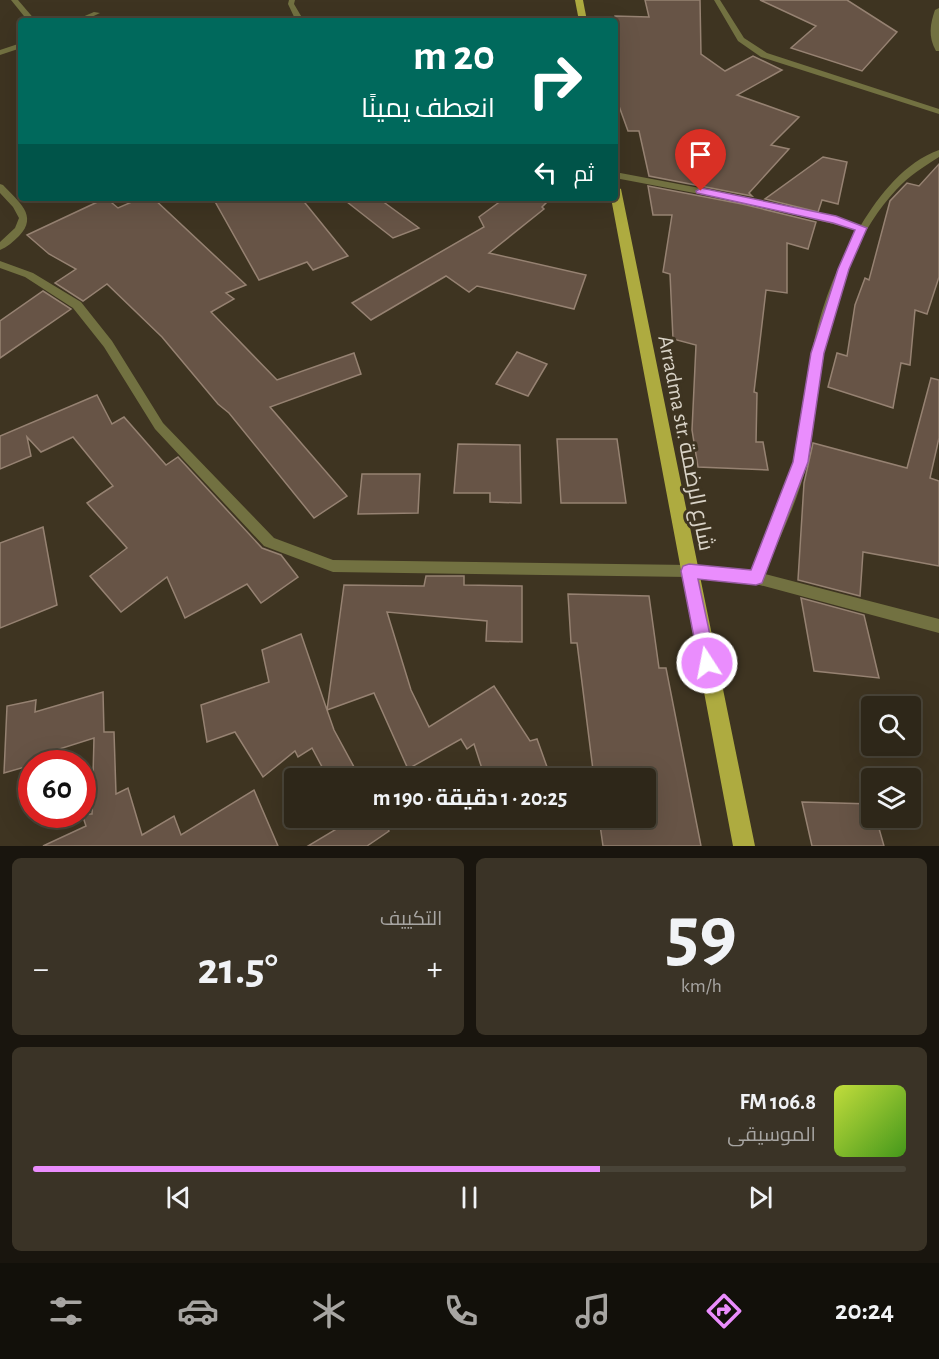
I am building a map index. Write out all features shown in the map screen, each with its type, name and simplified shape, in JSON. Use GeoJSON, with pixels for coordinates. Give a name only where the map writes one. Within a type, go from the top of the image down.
{"type":"FeatureCollection","features":[{"type":"Feature","properties":{"kind":"main road"},"geometry":{"type":"LineString","coordinates":[[579,0],[582,18]]}},
{"type":"Feature","properties":{"kind":"main road","name":"Arradma str. شارع الرضمة"},"geometry":{"type":"LineString","coordinates":[[617,201],[744,846]]}},
{"type":"Feature","properties":{"kind":"street"},"geometry":{"type":"LineString","coordinates":[[14,0],[29,18]]}},
{"type":"Feature","properties":{"kind":"street"},"geometry":{"type":"LineString","coordinates":[[292,0],[294,14],[297,18]]}},
{"type":"Feature","properties":{"kind":"street"},"geometry":{"type":"LineString","coordinates":[[717,0],[741,39],[764,55],[939,112]]}},
{"type":"Feature","properties":{"kind":"street"},"geometry":{"type":"LineString","coordinates":[[939,10],[933,24],[935,43],[939,49]]}},
{"type":"Feature","properties":{"kind":"street"},"geometry":{"type":"LineString","coordinates":[[84,18],[96,13]]}},
{"type":"Feature","properties":{"kind":"street"},"geometry":{"type":"LineString","coordinates":[[0,53],[18,46]]}},
{"type":"Feature","properties":{"kind":"street"},"geometry":{"type":"LineString","coordinates":[[756,578],[801,462],[818,353],[844,269],[862,228],[911,170],[939,153]]}},
{"type":"Feature","properties":{"kind":"street"},"geometry":{"type":"LineString","coordinates":[[618,176],[742,199],[862,228]]}},
{"type":"Feature","properties":{"kind":"street"},"geometry":{"type":"LineString","coordinates":[[0,187],[23,213],[24,223],[22,231],[0,248]]}},
{"type":"Feature","properties":{"kind":"street"},"geometry":{"type":"LineString","coordinates":[[0,264],[29,275],[77,305],[108,344],[159,426],[269,542],[333,566],[689,571],[756,578],[939,626]]}},
{"type":"Feature","properties":{"kind":"building"},"geometry":{"type":"Polygon","coordinates":[[[645,0],[700,0],[701,54],[725,71],[753,56],[782,70],[737,95],[799,117],[771,145],[789,149],[749,193],[752,196],[649,176],[639,131],[628,131],[618,103],[618,18],[615,16],[649,17],[645,0]]]}},
{"type":"Feature","properties":{"kind":"building"},"geometry":{"type":"Polygon","coordinates":[[[760,0],[847,0],[897,32],[862,71],[791,48],[816,26],[760,0]]]}},
{"type":"Feature","properties":{"kind":"building"},"geometry":{"type":"Polygon","coordinates":[[[823,157],[847,162],[838,204],[822,200],[818,212],[765,199],[823,157]]]}},
{"type":"Feature","properties":{"kind":"building"},"geometry":{"type":"Polygon","coordinates":[[[939,164],[939,277],[927,314],[915,310],[910,365],[901,363],[893,408],[828,387],[837,353],[847,356],[855,305],[865,278],[869,280],[890,201],[907,183],[919,186],[939,164]]]}},
{"type":"Feature","properties":{"kind":"building"},"geometry":{"type":"Polygon","coordinates":[[[648,186],[742,204],[816,222],[808,249],[787,243],[787,293],[766,290],[754,392],[757,393],[756,442],[763,442],[768,470],[698,467],[692,430],[696,345],[673,339],[670,274],[663,272],[672,215],[653,215],[648,186]]]}},
{"type":"Feature","properties":{"kind":"building"},"geometry":{"type":"Polygon","coordinates":[[[100,201],[110,201],[118,208],[134,201],[156,201],[246,285],[226,293],[234,299],[211,312],[277,380],[354,353],[361,374],[270,407],[347,496],[314,518],[229,413],[218,404],[162,337],[107,284],[83,301],[55,283],[76,269],[49,254],[27,235],[100,201]]]}},
{"type":"Feature","properties":{"kind":"building"},"geometry":{"type":"Polygon","coordinates":[[[215,201],[303,201],[348,256],[313,270],[307,262],[259,280],[215,201]]]}},
{"type":"Feature","properties":{"kind":"building"},"geometry":{"type":"Polygon","coordinates":[[[346,201],[382,201],[419,228],[393,238],[346,201]]]}},
{"type":"Feature","properties":{"kind":"building"},"geometry":{"type":"Polygon","coordinates":[[[501,201],[548,201],[542,207],[544,209],[489,253],[586,275],[574,309],[477,286],[469,292],[446,276],[371,320],[352,303],[484,227],[479,217],[501,201]]]}},
{"type":"Feature","properties":{"kind":"building"},"geometry":{"type":"Polygon","coordinates":[[[43,291],[71,309],[0,358],[0,321],[43,291]]]}},
{"type":"Feature","properties":{"kind":"building"},"geometry":{"type":"Polygon","coordinates":[[[517,352],[547,364],[528,396],[496,384],[517,352]]]}},
{"type":"Feature","properties":{"kind":"building"},"geometry":{"type":"Polygon","coordinates":[[[931,378],[939,380],[939,438],[930,478],[939,481],[939,566],[863,552],[860,596],[798,580],[804,483],[813,443],[907,468],[931,378]]]}},
{"type":"Feature","properties":{"kind":"building"},"geometry":{"type":"Polygon","coordinates":[[[97,395],[112,424],[124,417],[166,465],[178,457],[262,548],[281,555],[298,577],[261,603],[247,584],[185,618],[167,577],[121,612],[90,576],[127,548],[87,503],[113,486],[73,437],[41,452],[27,437],[31,456],[0,469],[0,436],[97,395]]]}},
{"type":"Feature","properties":{"kind":"building"},"geometry":{"type":"Polygon","coordinates":[[[557,439],[617,439],[626,503],[561,503],[557,439]]]}},
{"type":"Feature","properties":{"kind":"building"},"geometry":{"type":"Polygon","coordinates":[[[458,444],[520,445],[521,503],[490,502],[490,493],[454,493],[458,444]]]}},
{"type":"Feature","properties":{"kind":"building"},"geometry":{"type":"Polygon","coordinates":[[[362,474],[420,474],[418,513],[358,514],[362,474]]]}},
{"type":"Feature","properties":{"kind":"building"},"geometry":{"type":"Polygon","coordinates":[[[43,527],[57,605],[0,628],[0,543],[43,527]]]}},
{"type":"Feature","properties":{"kind":"building"},"geometry":{"type":"Polygon","coordinates":[[[426,576],[464,576],[464,585],[522,586],[522,642],[486,641],[487,621],[387,612],[411,690],[429,727],[494,686],[530,741],[537,739],[547,768],[482,768],[474,744],[467,749],[461,739],[408,768],[374,693],[327,710],[344,585],[424,586],[426,576]]]}},
{"type":"Feature","properties":{"kind":"building"},"geometry":{"type":"Polygon","coordinates":[[[568,594],[649,596],[659,668],[666,668],[701,846],[603,846],[600,828],[656,828],[656,768],[593,768],[577,643],[571,643],[568,594]]]}},
{"type":"Feature","properties":{"kind":"building"},"geometry":{"type":"Polygon","coordinates":[[[801,598],[864,615],[879,678],[814,671],[801,598]]]}},
{"type":"Feature","properties":{"kind":"building"},"geometry":{"type":"Polygon","coordinates":[[[301,634],[334,730],[355,768],[323,768],[312,748],[298,757],[295,751],[263,777],[235,732],[207,742],[201,705],[269,682],[262,650],[301,634]]]}},
{"type":"Feature","properties":{"kind":"building"},"geometry":{"type":"Polygon","coordinates":[[[103,692],[104,732],[114,732],[116,794],[128,788],[142,835],[174,816],[181,835],[254,790],[278,846],[43,846],[82,828],[96,828],[96,750],[94,750],[94,738],[56,750],[18,750],[18,769],[4,773],[7,706],[36,700],[35,712],[103,692]]]}},
{"type":"Feature","properties":{"kind":"building"},"geometry":{"type":"Polygon","coordinates":[[[802,802],[861,804],[861,828],[879,828],[884,846],[812,846],[802,802]]]}},
{"type":"Feature","properties":{"kind":"building"},"geometry":{"type":"Polygon","coordinates":[[[338,828],[387,828],[389,831],[367,846],[308,846],[338,828]]]}},
{"type":"Feature","properties":{"kind":"route"},"geometry":{"type":"LineString","coordinates":[[701,191],[836,220],[862,228],[844,269],[818,353],[801,462],[756,578],[689,571],[707,663]]}}]}
